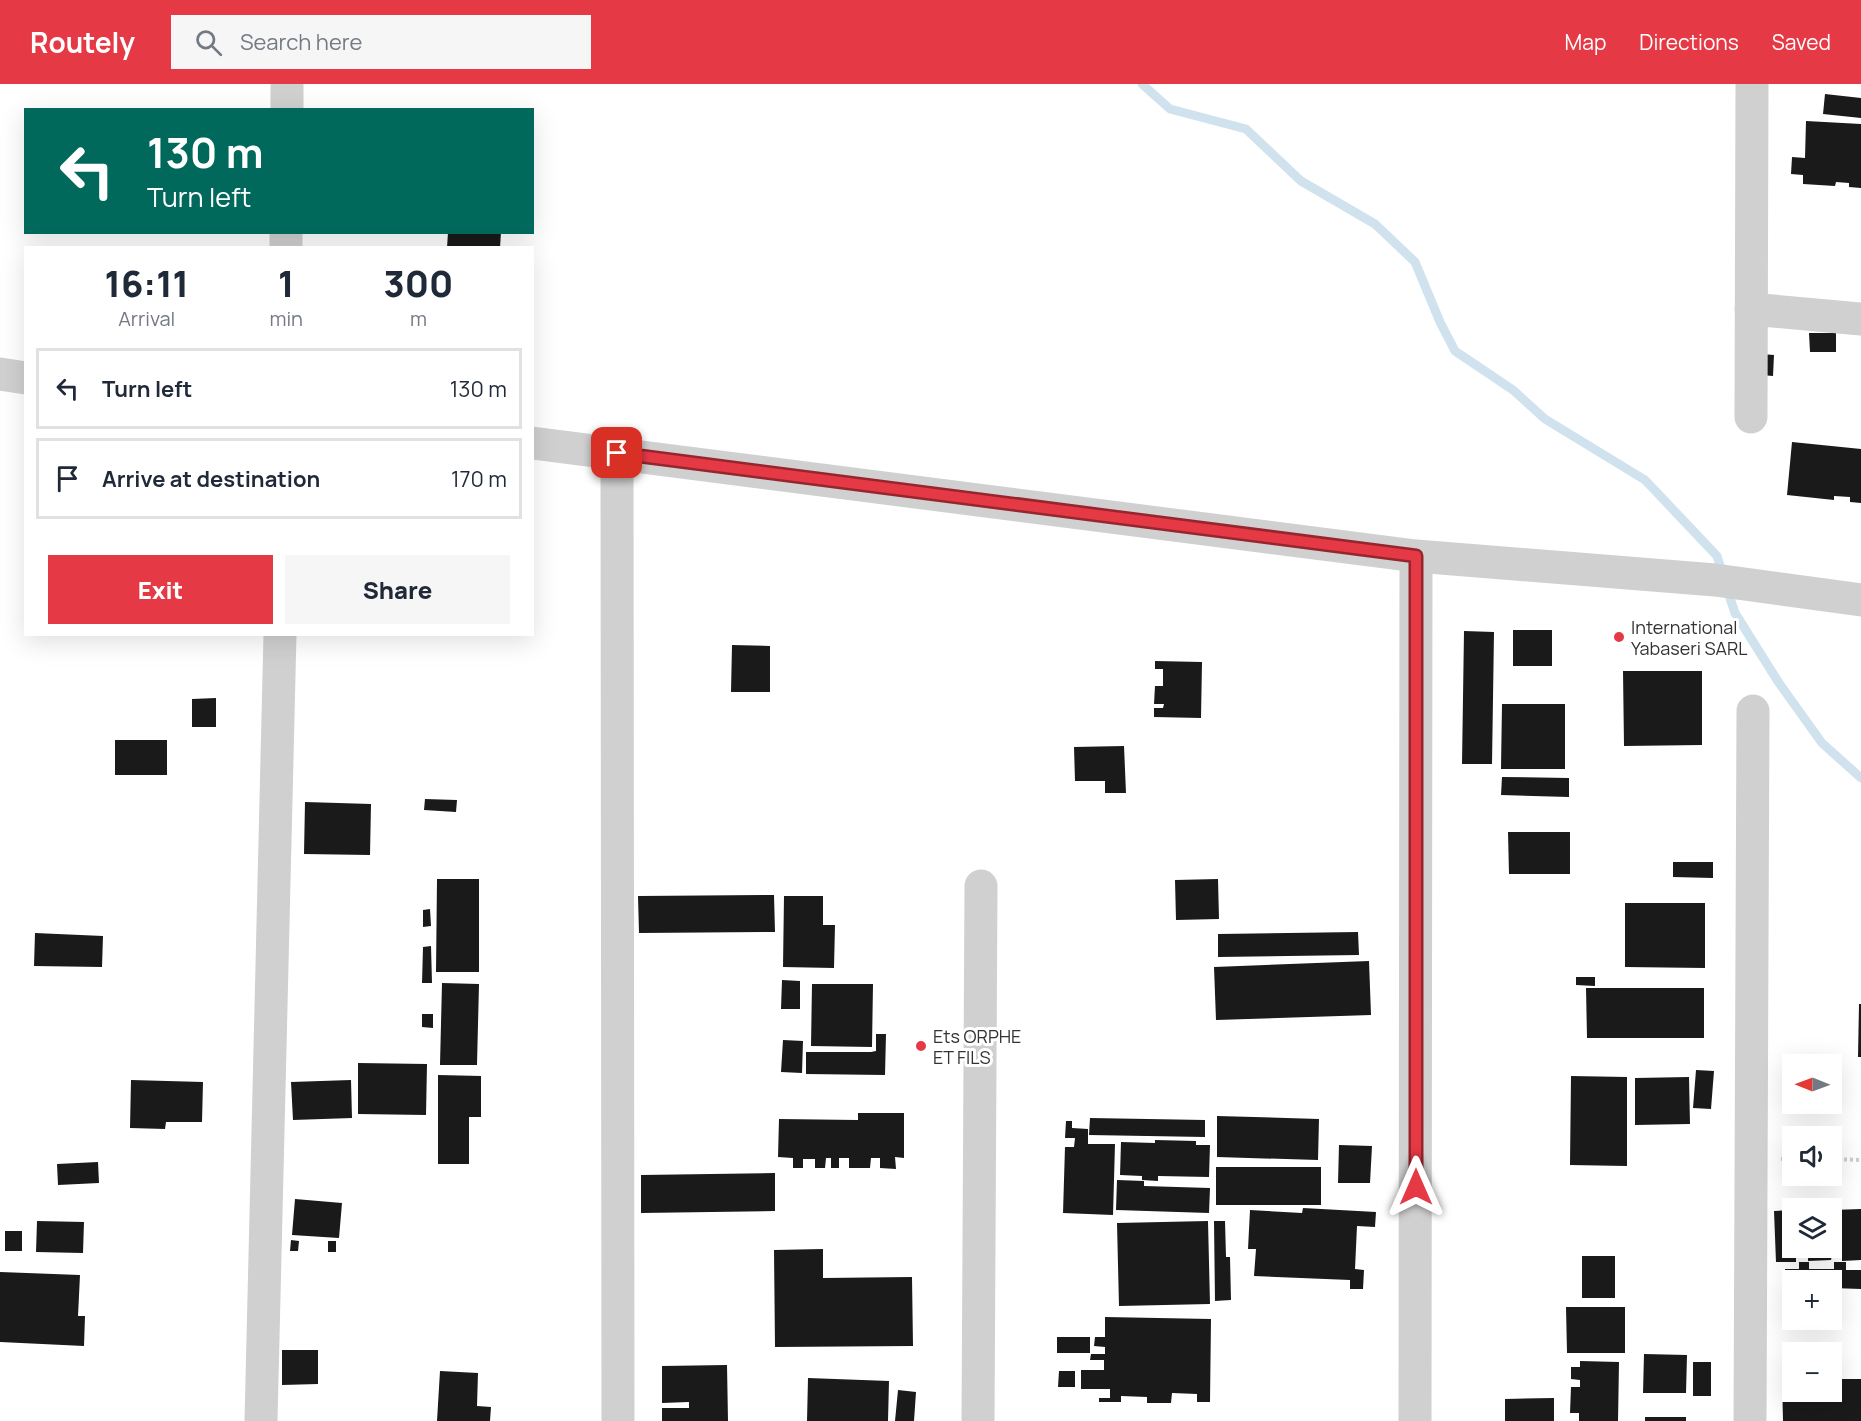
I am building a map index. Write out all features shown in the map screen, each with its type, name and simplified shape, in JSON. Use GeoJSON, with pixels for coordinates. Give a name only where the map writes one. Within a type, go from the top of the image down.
{"type":"FeatureCollection","features":[{"type":"Feature","properties":{"kind":"street"},"geometry":{"type":"LineString","coordinates":[[287,84],[287,108]]}},
{"type":"Feature","properties":{"kind":"street"},"geometry":{"type":"LineString","coordinates":[[1751,417],[1752,84]]}},
{"type":"Feature","properties":{"kind":"street"},"geometry":{"type":"LineString","coordinates":[[1751,309],[1861,320]]}},
{"type":"Feature","properties":{"kind":"street"},"geometry":{"type":"LineString","coordinates":[[0,374],[24,378]]}},
{"type":"Feature","properties":{"kind":"street"},"geometry":{"type":"LineString","coordinates":[[534,443],[1416,556],[1715,580],[1861,600]]}},
{"type":"Feature","properties":{"kind":"street"},"geometry":{"type":"LineString","coordinates":[[617,453],[618,1421]]}},
{"type":"Feature","properties":{"kind":"street"},"geometry":{"type":"LineString","coordinates":[[1415,1421],[1416,556]]}},
{"type":"Feature","properties":{"kind":"street"},"geometry":{"type":"LineString","coordinates":[[261,1421],[280,636]]}},
{"type":"Feature","properties":{"kind":"street"},"geometry":{"type":"LineString","coordinates":[[1750,1421],[1753,711]]}},
{"type":"Feature","properties":{"kind":"street"},"geometry":{"type":"LineString","coordinates":[[978,1421],[981,886]]}},
{"type":"Feature","properties":{"kind":"path"},"geometry":{"type":"LineString","coordinates":[[1842,1160],[1861,1160]]}},
{"type":"Feature","properties":{"kind":"building"},"geometry":{"type":"Polygon","coordinates":[[[1825,94],[1861,98],[1861,118],[1823,114],[1825,94]]]}},
{"type":"Feature","properties":{"kind":"building"},"geometry":{"type":"Polygon","coordinates":[[[1806,121],[1861,124],[1861,188],[1849,187],[1849,183],[1836,182],[1835,186],[1803,184],[1803,175],[1791,174],[1792,157],[1805,158],[1806,121]]]}},
{"type":"Feature","properties":{"kind":"building"},"geometry":{"type":"Polygon","coordinates":[[[448,234],[501,234],[500,246],[447,246],[448,234]]]}},
{"type":"Feature","properties":{"kind":"building"},"geometry":{"type":"Polygon","coordinates":[[[1809,333],[1836,333],[1836,352],[1810,352],[1809,333]]]}},
{"type":"Feature","properties":{"kind":"building"},"geometry":{"type":"Polygon","coordinates":[[[1761,354],[1774,355],[1773,376],[1761,375],[1761,354]]]}},
{"type":"Feature","properties":{"kind":"building"},"geometry":{"type":"Polygon","coordinates":[[[1792,442],[1861,449],[1861,503],[1850,502],[1850,497],[1834,496],[1834,500],[1787,495],[1792,442]]]}},
{"type":"Feature","properties":{"kind":"building"},"geometry":{"type":"Polygon","coordinates":[[[1513,630],[1552,630],[1552,666],[1513,666],[1513,630]]]}},
{"type":"Feature","properties":{"kind":"building"},"geometry":{"type":"Polygon","coordinates":[[[1464,631],[1494,632],[1492,764],[1462,764],[1464,631]]]}},
{"type":"Feature","properties":{"kind":"building"},"geometry":{"type":"Polygon","coordinates":[[[732,645],[770,646],[770,692],[731,692],[732,645]]]}},
{"type":"Feature","properties":{"kind":"building"},"geometry":{"type":"Polygon","coordinates":[[[1155,661],[1202,662],[1201,718],[1154,717],[1154,708],[1163,708],[1164,704],[1154,704],[1155,686],[1163,686],[1163,669],[1155,669],[1155,661]]]}},
{"type":"Feature","properties":{"kind":"building"},"geometry":{"type":"Polygon","coordinates":[[[1623,671],[1702,671],[1702,745],[1624,746],[1623,671]]]}},
{"type":"Feature","properties":{"kind":"building"},"geometry":{"type":"Polygon","coordinates":[[[216,698],[216,727],[192,727],[192,699],[216,698]]]}},
{"type":"Feature","properties":{"kind":"building"},"geometry":{"type":"Polygon","coordinates":[[[1502,704],[1565,704],[1565,769],[1501,769],[1502,704]]]}},
{"type":"Feature","properties":{"kind":"building"},"geometry":{"type":"Polygon","coordinates":[[[115,740],[167,740],[167,775],[115,775],[115,740]]]}},
{"type":"Feature","properties":{"kind":"building"},"geometry":{"type":"Polygon","coordinates":[[[1124,746],[1126,793],[1105,793],[1105,781],[1075,781],[1074,747],[1124,746]]]}},
{"type":"Feature","properties":{"kind":"building"},"geometry":{"type":"Polygon","coordinates":[[[1502,777],[1569,778],[1569,797],[1501,795],[1502,777]]]}},
{"type":"Feature","properties":{"kind":"building"},"geometry":{"type":"Polygon","coordinates":[[[425,799],[457,800],[456,812],[424,810],[425,799]]]}},
{"type":"Feature","properties":{"kind":"building"},"geometry":{"type":"Polygon","coordinates":[[[305,802],[371,804],[370,855],[304,854],[305,802]]]}},
{"type":"Feature","properties":{"kind":"building"},"geometry":{"type":"Polygon","coordinates":[[[1508,832],[1570,832],[1570,874],[1509,874],[1508,832]]]}},
{"type":"Feature","properties":{"kind":"building"},"geometry":{"type":"Polygon","coordinates":[[[1673,862],[1713,862],[1713,878],[1673,877],[1673,862]]]}},
{"type":"Feature","properties":{"kind":"building"},"geometry":{"type":"Polygon","coordinates":[[[437,879],[479,879],[479,972],[436,972],[437,879]]]}},
{"type":"Feature","properties":{"kind":"building"},"geometry":{"type":"Polygon","coordinates":[[[1218,879],[1219,919],[1176,920],[1175,880],[1218,879]]]}},
{"type":"Feature","properties":{"kind":"building"},"geometry":{"type":"Polygon","coordinates":[[[774,895],[775,932],[639,933],[638,896],[774,895]]]}},
{"type":"Feature","properties":{"kind":"building"},"geometry":{"type":"Polygon","coordinates":[[[784,896],[823,896],[823,925],[835,925],[834,968],[783,967],[784,896]]]}},
{"type":"Feature","properties":{"kind":"building"},"geometry":{"type":"Polygon","coordinates":[[[1625,903],[1705,903],[1705,968],[1625,967],[1625,903]]]}},
{"type":"Feature","properties":{"kind":"building"},"geometry":{"type":"Polygon","coordinates":[[[430,909],[431,926],[423,927],[423,910],[430,909]]]}},
{"type":"Feature","properties":{"kind":"building"},"geometry":{"type":"Polygon","coordinates":[[[1358,932],[1359,955],[1218,957],[1218,934],[1358,932]]]}},
{"type":"Feature","properties":{"kind":"building"},"geometry":{"type":"Polygon","coordinates":[[[35,933],[103,936],[102,967],[34,966],[35,933]]]}},
{"type":"Feature","properties":{"kind":"building"},"geometry":{"type":"Polygon","coordinates":[[[431,946],[432,983],[422,983],[423,947],[431,946]]]}},
{"type":"Feature","properties":{"kind":"building"},"geometry":{"type":"Polygon","coordinates":[[[1369,961],[1371,1015],[1216,1020],[1214,967],[1369,961]]]}},
{"type":"Feature","properties":{"kind":"building"},"geometry":{"type":"Polygon","coordinates":[[[1576,977],[1595,977],[1595,986],[1576,985],[1576,977]]]}},
{"type":"Feature","properties":{"kind":"building"},"geometry":{"type":"Polygon","coordinates":[[[782,980],[800,981],[800,1009],[781,1009],[782,980]]]}},
{"type":"Feature","properties":{"kind":"building"},"geometry":{"type":"Polygon","coordinates":[[[442,983],[479,984],[477,1065],[440,1065],[442,983]]]}},
{"type":"Feature","properties":{"kind":"building"},"geometry":{"type":"Polygon","coordinates":[[[812,984],[873,984],[872,1047],[811,1046],[812,984]]]}},
{"type":"Feature","properties":{"kind":"building"},"geometry":{"type":"Polygon","coordinates":[[[1586,988],[1704,988],[1704,1038],[1587,1038],[1586,988]]]}},
{"type":"Feature","properties":{"kind":"building"},"geometry":{"type":"Polygon","coordinates":[[[1859,1004],[1861,1004],[1861,1057],[1858,1057],[1859,1004]]]}},
{"type":"Feature","properties":{"kind":"building"},"geometry":{"type":"Polygon","coordinates":[[[422,1014],[433,1014],[433,1028],[422,1027],[422,1014]]]}},
{"type":"Feature","properties":{"kind":"building"},"geometry":{"type":"Polygon","coordinates":[[[876,1034],[886,1034],[885,1075],[806,1074],[806,1052],[876,1051],[876,1034]]]}},
{"type":"Feature","properties":{"kind":"building"},"geometry":{"type":"Polygon","coordinates":[[[783,1040],[803,1041],[802,1073],[781,1072],[783,1040]]]}},
{"type":"Feature","properties":{"kind":"building"},"geometry":{"type":"Polygon","coordinates":[[[358,1063],[427,1064],[426,1115],[358,1114],[358,1063]]]}},
{"type":"Feature","properties":{"kind":"building"},"geometry":{"type":"Polygon","coordinates":[[[1696,1070],[1714,1071],[1711,1109],[1693,1108],[1696,1070]]]}},
{"type":"Feature","properties":{"kind":"building"},"geometry":{"type":"Polygon","coordinates":[[[438,1075],[481,1076],[481,1117],[469,1117],[469,1164],[438,1164],[438,1075]]]}},
{"type":"Feature","properties":{"kind":"building"},"geometry":{"type":"Polygon","coordinates":[[[1571,1076],[1627,1077],[1627,1166],[1570,1165],[1571,1076]]]}},
{"type":"Feature","properties":{"kind":"building"},"geometry":{"type":"Polygon","coordinates":[[[1689,1077],[1690,1124],[1635,1125],[1635,1078],[1689,1077]]]}},
{"type":"Feature","properties":{"kind":"building"},"geometry":{"type":"Polygon","coordinates":[[[131,1080],[203,1082],[202,1122],[166,1122],[165,1129],[130,1128],[131,1080]]]}},
{"type":"Feature","properties":{"kind":"building"},"geometry":{"type":"Polygon","coordinates":[[[351,1080],[352,1118],[293,1120],[291,1082],[351,1080]]]}},
{"type":"Feature","properties":{"kind":"building"},"geometry":{"type":"Polygon","coordinates":[[[858,1113],[904,1113],[904,1158],[895,1157],[896,1169],[880,1168],[880,1158],[871,1158],[870,1168],[849,1168],[849,1158],[839,1158],[839,1168],[831,1168],[831,1158],[826,1158],[825,1168],[815,1168],[815,1159],[803,1159],[803,1168],[793,1168],[793,1158],[778,1157],[779,1119],[858,1120],[858,1113]]]}},
{"type":"Feature","properties":{"kind":"building"},"geometry":{"type":"Polygon","coordinates":[[[1217,1116],[1319,1119],[1318,1160],[1217,1157],[1217,1116]]]}},
{"type":"Feature","properties":{"kind":"building"},"geometry":{"type":"Polygon","coordinates":[[[1090,1118],[1205,1120],[1205,1137],[1089,1135],[1090,1118]]]}},
{"type":"Feature","properties":{"kind":"building"},"geometry":{"type":"Polygon","coordinates":[[[1066,1121],[1072,1121],[1072,1128],[1088,1129],[1088,1144],[1115,1144],[1113,1215],[1063,1213],[1065,1147],[1074,1147],[1075,1138],[1065,1138],[1066,1121]]]}},
{"type":"Feature","properties":{"kind":"building"},"geometry":{"type":"Polygon","coordinates":[[[1155,1140],[1196,1141],[1196,1145],[1210,1145],[1209,1177],[1158,1176],[1158,1181],[1142,1180],[1142,1176],[1120,1175],[1121,1142],[1155,1143],[1155,1140]]]}},
{"type":"Feature","properties":{"kind":"building"},"geometry":{"type":"Polygon","coordinates":[[[1339,1145],[1372,1146],[1370,1183],[1338,1183],[1339,1145]]]}},
{"type":"Feature","properties":{"kind":"building"},"geometry":{"type":"Polygon","coordinates":[[[98,1162],[99,1183],[58,1185],[57,1164],[98,1162]]]}},
{"type":"Feature","properties":{"kind":"building"},"geometry":{"type":"Polygon","coordinates":[[[1216,1167],[1321,1167],[1321,1205],[1216,1205],[1216,1167]]]}},
{"type":"Feature","properties":{"kind":"building"},"geometry":{"type":"Polygon","coordinates":[[[775,1173],[775,1211],[641,1213],[641,1175],[775,1173]]]}},
{"type":"Feature","properties":{"kind":"building"},"geometry":{"type":"Polygon","coordinates":[[[1117,1180],[1144,1181],[1144,1186],[1210,1188],[1209,1213],[1116,1210],[1117,1180]]]}},
{"type":"Feature","properties":{"kind":"building"},"geometry":{"type":"Polygon","coordinates":[[[295,1199],[342,1203],[339,1238],[292,1235],[295,1199]]]}},
{"type":"Feature","properties":{"kind":"building"},"geometry":{"type":"Polygon","coordinates":[[[1303,1208],[1376,1212],[1375,1227],[1357,1226],[1355,1269],[1364,1270],[1363,1289],[1350,1289],[1350,1280],[1254,1276],[1256,1249],[1248,1249],[1250,1210],[1302,1213],[1303,1208]]]}},
{"type":"Feature","properties":{"kind":"building"},"geometry":{"type":"Polygon","coordinates":[[[1861,1209],[1861,1260],[1842,1261],[1842,1210],[1861,1209]]]}},
{"type":"Feature","properties":{"kind":"building"},"geometry":{"type":"Polygon","coordinates":[[[1774,1211],[1782,1211],[1782,1258],[1796,1258],[1796,1262],[1776,1262],[1774,1211]]]}},
{"type":"Feature","properties":{"kind":"building"},"geometry":{"type":"Polygon","coordinates":[[[37,1221],[84,1222],[83,1253],[36,1252],[37,1221]]]}},
{"type":"Feature","properties":{"kind":"building"},"geometry":{"type":"Polygon","coordinates":[[[1208,1221],[1210,1304],[1119,1306],[1117,1223],[1208,1221]]]}},
{"type":"Feature","properties":{"kind":"building"},"geometry":{"type":"Polygon","coordinates":[[[1214,1221],[1225,1221],[1226,1257],[1230,1257],[1231,1300],[1215,1301],[1214,1221]]]}},
{"type":"Feature","properties":{"kind":"building"},"geometry":{"type":"Polygon","coordinates":[[[5,1231],[22,1231],[22,1251],[5,1251],[5,1231]]]}},
{"type":"Feature","properties":{"kind":"building"},"geometry":{"type":"Polygon","coordinates":[[[291,1240],[299,1241],[298,1251],[290,1251],[291,1240]]]}},
{"type":"Feature","properties":{"kind":"building"},"geometry":{"type":"Polygon","coordinates":[[[328,1241],[336,1241],[336,1252],[328,1252],[328,1241]]]}},
{"type":"Feature","properties":{"kind":"building"},"geometry":{"type":"Polygon","coordinates":[[[823,1249],[823,1278],[912,1277],[913,1346],[775,1347],[774,1250],[823,1249]]]}},
{"type":"Feature","properties":{"kind":"building"},"geometry":{"type":"Polygon","coordinates":[[[1582,1256],[1615,1256],[1615,1298],[1582,1298],[1582,1256]]]}},
{"type":"Feature","properties":{"kind":"building"},"geometry":{"type":"Polygon","coordinates":[[[1808,1258],[1831,1258],[1831,1260],[1808,1261],[1808,1258]]]}},
{"type":"Feature","properties":{"kind":"building"},"geometry":{"type":"Polygon","coordinates":[[[1799,1262],[1809,1262],[1809,1269],[1834,1269],[1834,1262],[1846,1262],[1846,1270],[1861,1270],[1861,1289],[1842,1288],[1842,1270],[1785,1270],[1799,1269],[1799,1262]]]}},
{"type":"Feature","properties":{"kind":"building"},"geometry":{"type":"Polygon","coordinates":[[[0,1272],[80,1275],[78,1316],[85,1316],[84,1346],[0,1342],[0,1272]]]}},
{"type":"Feature","properties":{"kind":"building"},"geometry":{"type":"Polygon","coordinates":[[[1566,1307],[1625,1307],[1625,1353],[1567,1353],[1566,1307]]]}},
{"type":"Feature","properties":{"kind":"building"},"geometry":{"type":"Polygon","coordinates":[[[1105,1317],[1211,1319],[1210,1402],[1197,1402],[1197,1394],[1172,1393],[1171,1403],[1147,1403],[1147,1397],[1121,1396],[1121,1402],[1099,1402],[1099,1398],[1110,1398],[1110,1389],[1081,1389],[1081,1370],[1104,1370],[1104,1360],[1090,1360],[1091,1354],[1105,1354],[1105,1347],[1094,1346],[1095,1337],[1105,1337],[1105,1317]]]}},
{"type":"Feature","properties":{"kind":"building"},"geometry":{"type":"Polygon","coordinates":[[[1057,1337],[1090,1337],[1090,1353],[1057,1353],[1057,1337]]]}},
{"type":"Feature","properties":{"kind":"building"},"geometry":{"type":"Polygon","coordinates":[[[282,1350],[318,1350],[318,1384],[282,1385],[282,1350]]]}},
{"type":"Feature","properties":{"kind":"building"},"geometry":{"type":"Polygon","coordinates":[[[1644,1354],[1687,1355],[1686,1393],[1643,1393],[1644,1354]]]}},
{"type":"Feature","properties":{"kind":"building"},"geometry":{"type":"Polygon","coordinates":[[[1580,1361],[1619,1362],[1618,1421],[1579,1421],[1579,1413],[1570,1413],[1571,1387],[1580,1387],[1580,1380],[1571,1379],[1571,1367],[1580,1367],[1580,1361]]]}},
{"type":"Feature","properties":{"kind":"building"},"geometry":{"type":"Polygon","coordinates":[[[1693,1362],[1711,1362],[1711,1396],[1693,1396],[1693,1362]]]}},
{"type":"Feature","properties":{"kind":"building"},"geometry":{"type":"Polygon","coordinates":[[[727,1365],[728,1421],[662,1421],[662,1408],[689,1408],[689,1402],[662,1403],[662,1366],[727,1365]]]}},
{"type":"Feature","properties":{"kind":"building"},"geometry":{"type":"Polygon","coordinates":[[[440,1371],[478,1373],[477,1406],[491,1407],[490,1421],[437,1421],[440,1371]]]}},
{"type":"Feature","properties":{"kind":"building"},"geometry":{"type":"Polygon","coordinates":[[[1059,1371],[1075,1371],[1075,1387],[1058,1387],[1059,1371]]]}},
{"type":"Feature","properties":{"kind":"building"},"geometry":{"type":"Polygon","coordinates":[[[808,1378],[889,1381],[888,1421],[807,1421],[808,1378]]]}},
{"type":"Feature","properties":{"kind":"building"},"geometry":{"type":"Polygon","coordinates":[[[1842,1379],[1861,1379],[1861,1421],[1783,1421],[1783,1402],[1842,1402],[1842,1379]]]}},
{"type":"Feature","properties":{"kind":"building"},"geometry":{"type":"Polygon","coordinates":[[[898,1390],[916,1392],[914,1421],[895,1421],[898,1390]]]}},
{"type":"Feature","properties":{"kind":"building"},"geometry":{"type":"Polygon","coordinates":[[[1554,1398],[1554,1421],[1505,1421],[1505,1399],[1554,1398]]]}},
{"type":"Feature","properties":{"kind":"building"},"geometry":{"type":"Polygon","coordinates":[[[1645,1417],[1686,1417],[1686,1421],[1645,1421],[1645,1417]]]}},
{"type":"Feature","properties":{"kind":"waterway"},"geometry":{"type":"LineString","coordinates":[[1142,84],[1170,109],[1246,129],[1301,181],[1375,224],[1415,262],[1455,351],[1513,390],[1545,419],[1645,480],[1717,556],[1723,575]]}},
{"type":"Feature","properties":{"kind":"waterway"},"geometry":{"type":"LineString","coordinates":[[1727,589],[1735,613],[1779,683],[1822,743],[1861,778]]}},
{"type":"Feature","properties":{"kind":"place","name":"International Yabaseri SARL"},"geometry":{"type":"Point","coordinates":[1619,637]}},
{"type":"Feature","properties":{"kind":"place","name":"Ets ORPHE ET FILS"},"geometry":{"type":"Point","coordinates":[921,1046]}},
{"type":"Feature","properties":{"kind":"route"},"geometry":{"type":"LineString","coordinates":[[617,453],[1416,556],[1416,1187]]}}]}
